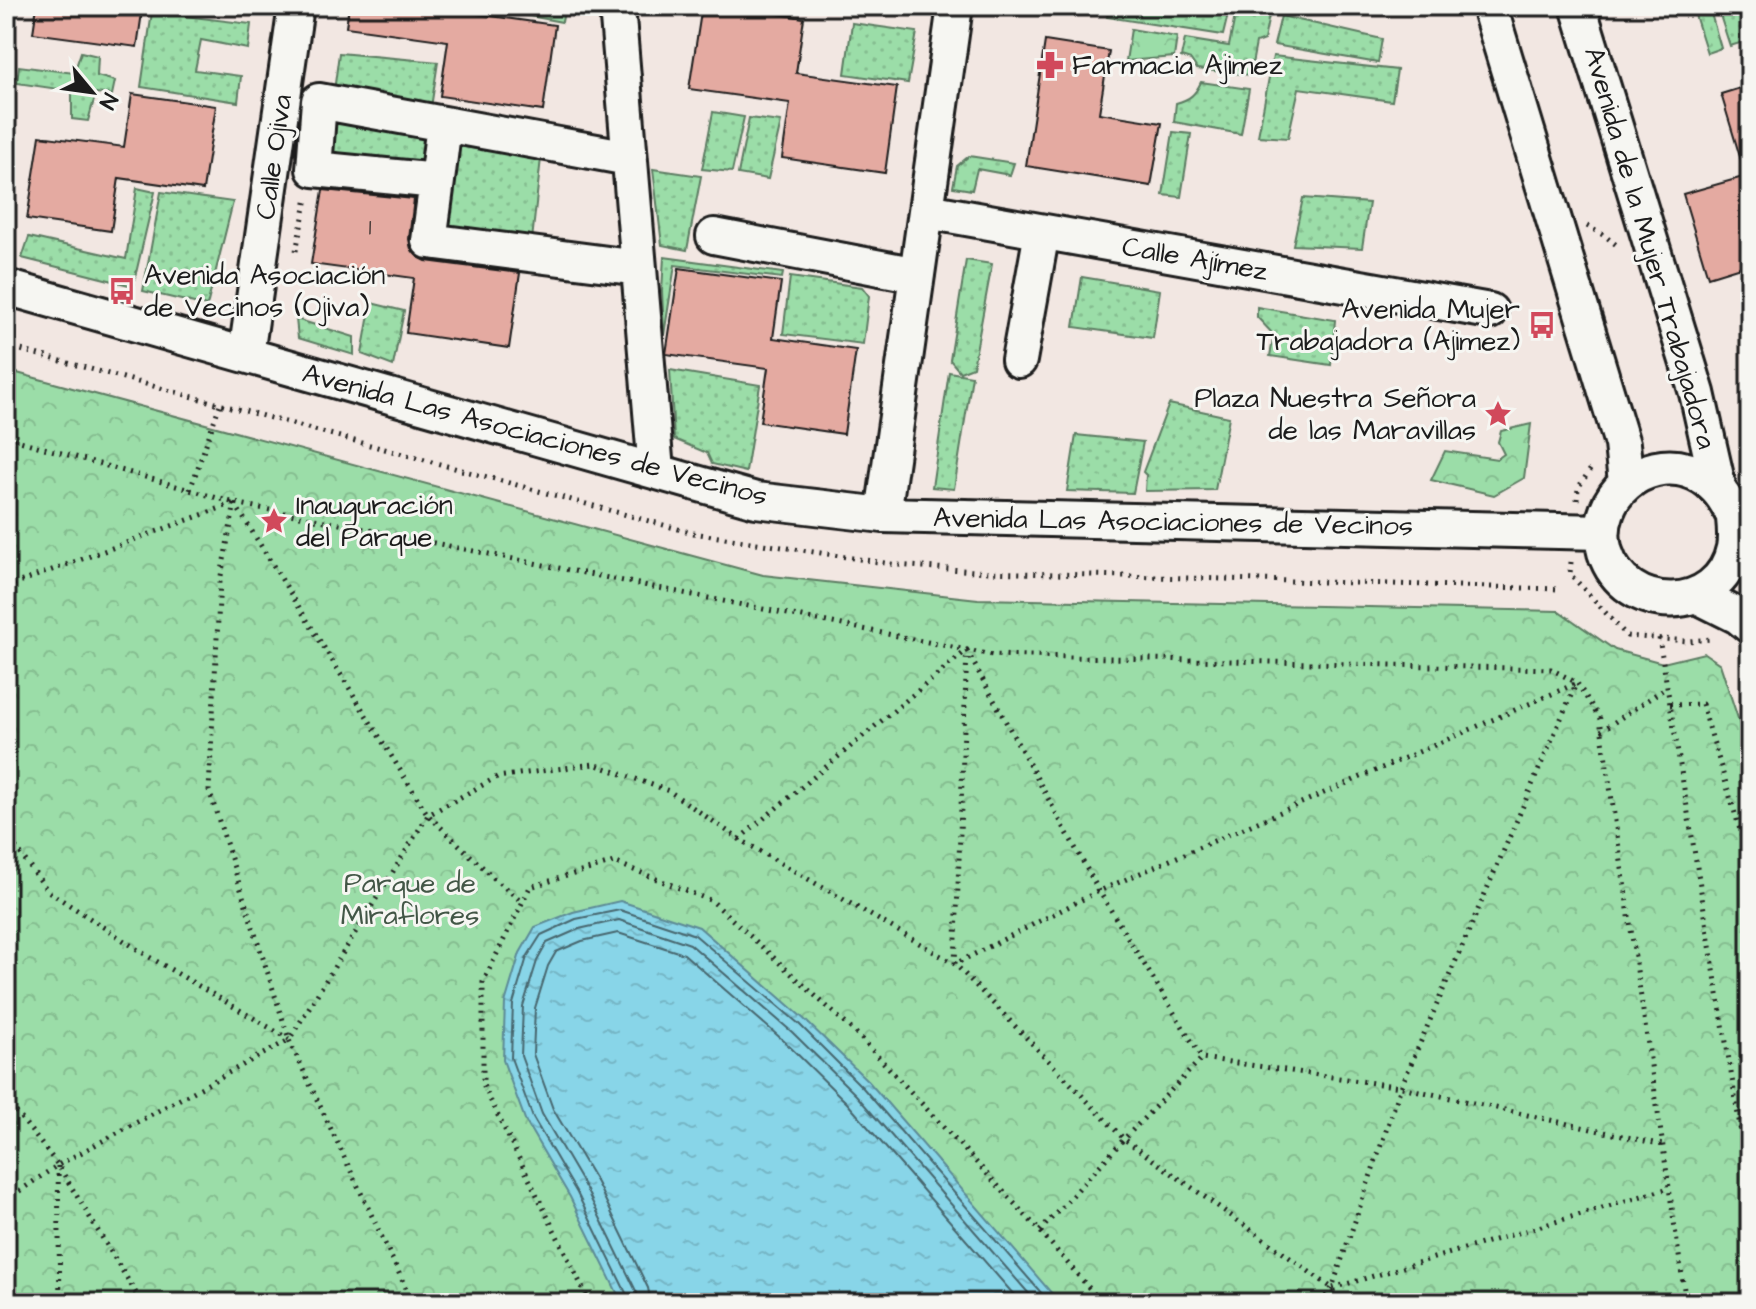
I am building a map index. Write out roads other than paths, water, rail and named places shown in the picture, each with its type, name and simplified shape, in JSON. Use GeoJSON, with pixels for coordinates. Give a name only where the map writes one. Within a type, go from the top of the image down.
{"type":"FeatureCollection","features":[{"type":"Feature","properties":{"kind":"street","name":"Calle Ojiva"},"geometry":{"type":"LineString","coordinates":[[246,355],[296,6]]}},
{"type":"Feature","properties":{"kind":"street"},"geometry":{"type":"LineString","coordinates":[[617,6],[656,471]]}},
{"type":"Feature","properties":{"kind":"street"},"geometry":{"type":"LineString","coordinates":[[883,515],[955,6]]}},
{"type":"Feature","properties":{"kind":"street"},"geometry":{"type":"LineString","coordinates":[[1489,6],[1622,444],[1626,483]]}},
{"type":"Feature","properties":{"kind":"street","name":"Avenida de la Mujer Trabajadora"},"geometry":{"type":"LineString","coordinates":[[1578,6],[1697,393],[1726,504],[1750,552]]}},
{"type":"Feature","properties":{"kind":"street"},"geometry":{"type":"LineString","coordinates":[[437,181],[314,169],[319,101],[629,158]]}},
{"type":"Feature","properties":{"kind":"street"},"geometry":{"type":"LineString","coordinates":[[444,124],[429,241],[639,268]]}},
{"type":"Feature","properties":{"kind":"street","name":"Calle Ajímez"},"geometry":{"type":"LineString","coordinates":[[927,211],[1490,311]]}},
{"type":"Feature","properties":{"kind":"street"},"geometry":{"type":"LineString","coordinates":[[1019,360],[1042,232]]}},
{"type":"Feature","properties":{"kind":"street"},"geometry":{"type":"LineString","coordinates":[[714,236],[917,275]]}},
{"type":"Feature","properties":{"kind":"street","name":"Avenida Las Asociaciones de Vecinos"},"geometry":{"type":"LineString","coordinates":[[6,287],[756,500],[883,515],[1602,532]]}},
{"type":"Feature","properties":{"kind":"street"},"geometry":{"type":"LineString","coordinates":[[1675,467],[1699,474],[1726,504],[1734,549],[1720,576],[1696,595],[1664,600],[1639,594],[1626,586],[1608,561],[1602,532],[1609,505],[1626,483],[1648,470],[1675,467]]}},
{"type":"Feature","properties":{"kind":"street"},"geometry":{"type":"LineString","coordinates":[[1696,595],[1738,616],[1750,626]]}},
{"type":"Feature","properties":{"kind":"water"},"geometry":{"type":"Polygon","coordinates":[[[620,901],[699,927],[804,1019],[869,1082],[1060,1303],[622,1303],[570,1197],[526,1122],[503,1060],[505,1003],[520,953],[535,927],[573,912],[620,901]]]}},
{"type":"Feature","properties":{"kind":"place","name":"Farmacia Ajimez"},"geometry":{"type":"Point","coordinates":[1050,65]}},
{"type":"Feature","properties":{"kind":"place","name":"Avenida Asociación de Vecinos (Ojiva)"},"geometry":{"type":"Point","coordinates":[122,291]}},
{"type":"Feature","properties":{"kind":"place","name":"Avenida Mujer Trabajadora (Ajimez)"},"geometry":{"type":"Point","coordinates":[1542,325]}},
{"type":"Feature","properties":{"kind":"place","name":"Plaza Nuestra Señora de las Maravillas"},"geometry":{"type":"Point","coordinates":[1498,414]}},
{"type":"Feature","properties":{"kind":"place","name":"Inauguración del Parque"},"geometry":{"type":"Point","coordinates":[274,521]}},
{"type":"Feature","properties":{"kind":"park label","name":"Parque de Miraflores"},"geometry":{"type":"Point","coordinates":[410,899]}}]}
